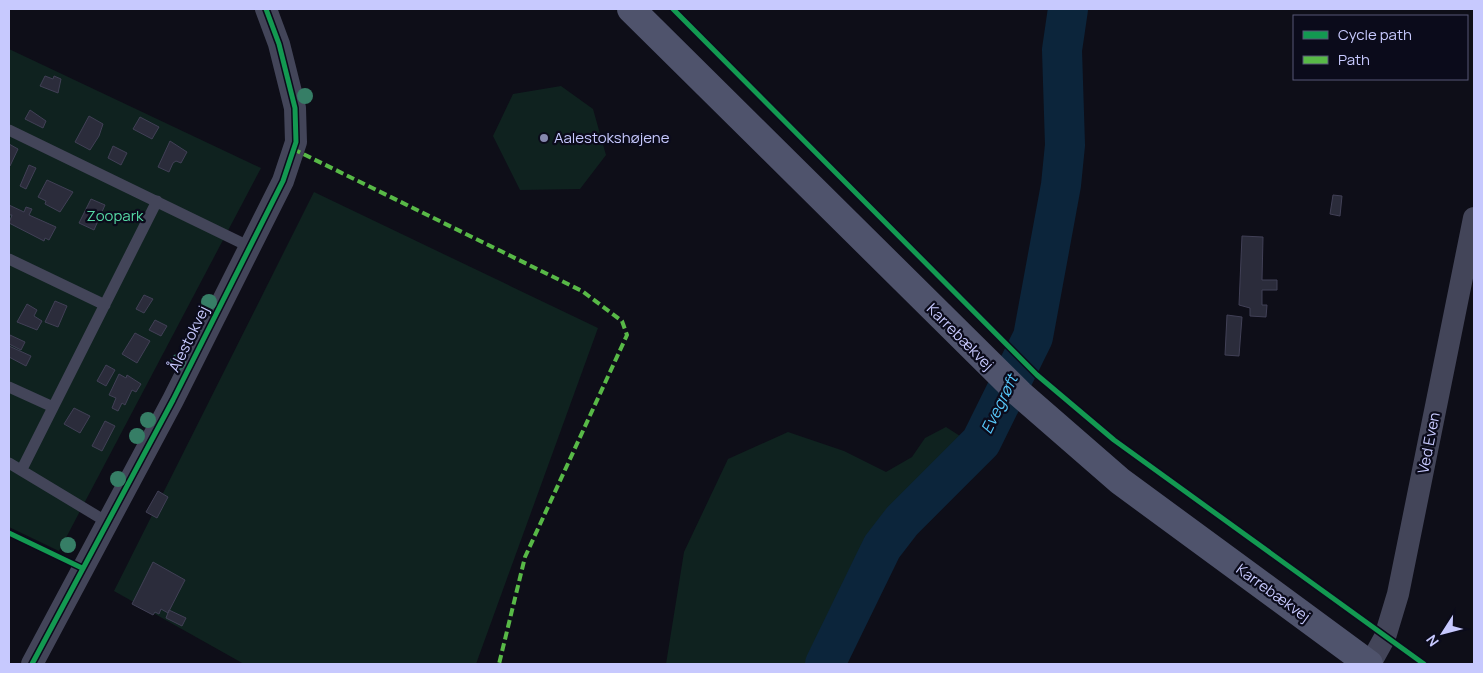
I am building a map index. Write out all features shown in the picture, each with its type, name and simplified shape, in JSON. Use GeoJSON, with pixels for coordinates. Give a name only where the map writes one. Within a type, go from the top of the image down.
{"type":"FeatureCollection","features":[{"type":"Feature","properties":{"kind":"main road","name":"Karrebækvej"},"geometry":{"type":"LineString","coordinates":[[631,9],[997,374],[1120,481],[1370,664]]}},
{"type":"Feature","properties":{"kind":"street","name":"Ålestokvej"},"geometry":{"type":"LineString","coordinates":[[32,664],[173,400],[248,246],[283,181],[296,142],[295,108],[279,44],[266,9]]}},
{"type":"Feature","properties":{"kind":"street","name":"Ved Even"},"geometry":{"type":"LineString","coordinates":[[1370,664],[1385,637],[1398,594],[1474,218]]}},
{"type":"Feature","properties":{"kind":"lane"},"geometry":{"type":"LineString","coordinates":[[9,130],[248,246]]}},
{"type":"Feature","properties":{"kind":"lane"},"geometry":{"type":"LineString","coordinates":[[22,469],[158,201]]}},
{"type":"Feature","properties":{"kind":"lane"},"geometry":{"type":"LineString","coordinates":[[9,259],[105,305]]}},
{"type":"Feature","properties":{"kind":"lane"},"geometry":{"type":"LineString","coordinates":[[9,387],[53,407]]}},
{"type":"Feature","properties":{"kind":"lane"},"geometry":{"type":"LineString","coordinates":[[9,463],[22,469],[107,522]]}},
{"type":"Feature","properties":{"kind":"green space","name":"Zoopark"},"geometry":{"type":"Polygon","coordinates":[[[9,49],[261,168],[59,551],[9,527],[9,49]]]}},
{"type":"Feature","properties":{"kind":"green space"},"geometry":{"type":"Polygon","coordinates":[[[561,86],[593,109],[606,155],[580,189],[520,190],[493,136],[513,94],[561,86]]]}},
{"type":"Feature","properties":{"kind":"green space"},"geometry":{"type":"Polygon","coordinates":[[[314,192],[598,328],[476,664],[244,664],[114,591],[314,192]]]}},
{"type":"Feature","properties":{"kind":"green space"},"geometry":{"type":"Polygon","coordinates":[[[946,427],[960,436],[955,451],[897,512],[869,548],[808,664],[666,664],[684,552],[728,459],[788,432],[844,451],[886,472],[912,457],[925,438],[946,427]]]}},
{"type":"Feature","properties":{"kind":"building"},"geometry":{"type":"Polygon","coordinates":[[[45,76],[53,79],[54,76],[61,79],[58,93],[40,86],[45,76]]]}},
{"type":"Feature","properties":{"kind":"building"},"geometry":{"type":"Polygon","coordinates":[[[30,110],[46,121],[43,128],[25,119],[30,110]]]}},
{"type":"Feature","properties":{"kind":"building"},"geometry":{"type":"Polygon","coordinates":[[[89,116],[103,124],[99,136],[90,150],[75,142],[89,116]]]}},
{"type":"Feature","properties":{"kind":"building"},"geometry":{"type":"Polygon","coordinates":[[[140,117],[159,127],[152,139],[133,129],[140,117]]]}},
{"type":"Feature","properties":{"kind":"building"},"geometry":{"type":"Polygon","coordinates":[[[170,141],[187,152],[181,163],[176,161],[173,163],[169,172],[158,167],[170,141]]]}},
{"type":"Feature","properties":{"kind":"building"},"geometry":{"type":"Polygon","coordinates":[[[9,144],[18,149],[10,166],[9,165],[9,144]]]}},
{"type":"Feature","properties":{"kind":"building"},"geometry":{"type":"Polygon","coordinates":[[[113,146],[127,153],[121,165],[108,158],[113,146]]]}},
{"type":"Feature","properties":{"kind":"building"},"geometry":{"type":"Polygon","coordinates":[[[29,165],[36,168],[26,189],[20,186],[29,165]]]}},
{"type":"Feature","properties":{"kind":"building"},"geometry":{"type":"Polygon","coordinates":[[[47,180],[73,192],[60,212],[45,204],[46,201],[38,197],[47,180]]]}},
{"type":"Feature","properties":{"kind":"building"},"geometry":{"type":"Polygon","coordinates":[[[1333,195],[1342,196],[1340,216],[1330,214],[1333,195]]]}},
{"type":"Feature","properties":{"kind":"building"},"geometry":{"type":"Polygon","coordinates":[[[91,199],[105,205],[94,230],[79,223],[91,199]]]}},
{"type":"Feature","properties":{"kind":"building"},"geometry":{"type":"Polygon","coordinates":[[[9,205],[24,212],[26,207],[32,209],[29,215],[56,227],[49,240],[45,238],[44,241],[9,223],[12,215],[9,215],[9,205]]]}},
{"type":"Feature","properties":{"kind":"building"},"geometry":{"type":"Polygon","coordinates":[[[1242,236],[1263,237],[1262,280],[1277,280],[1277,290],[1262,290],[1262,305],[1267,305],[1266,317],[1250,316],[1250,308],[1239,305],[1242,236]]]}},
{"type":"Feature","properties":{"kind":"building"},"geometry":{"type":"Polygon","coordinates":[[[144,295],[153,299],[144,313],[136,309],[144,295]]]}},
{"type":"Feature","properties":{"kind":"building"},"geometry":{"type":"Polygon","coordinates":[[[55,301],[67,306],[58,327],[45,322],[55,301]]]}},
{"type":"Feature","properties":{"kind":"building"},"geometry":{"type":"Polygon","coordinates":[[[27,304],[37,310],[34,316],[42,321],[37,330],[17,322],[27,304]]]}},
{"type":"Feature","properties":{"kind":"building"},"geometry":{"type":"Polygon","coordinates":[[[1227,315],[1242,317],[1239,356],[1225,355],[1227,315]]]}},
{"type":"Feature","properties":{"kind":"building"},"geometry":{"type":"Polygon","coordinates":[[[155,320],[167,326],[161,336],[149,330],[155,320]]]}},
{"type":"Feature","properties":{"kind":"building"},"geometry":{"type":"Polygon","coordinates":[[[135,333],[150,341],[137,363],[122,354],[135,333]]]}},
{"type":"Feature","properties":{"kind":"building"},"geometry":{"type":"Polygon","coordinates":[[[10,335],[25,342],[21,350],[9,344],[10,335]]]}},
{"type":"Feature","properties":{"kind":"building"},"geometry":{"type":"Polygon","coordinates":[[[9,346],[31,356],[26,366],[9,357],[9,346]]]}},
{"type":"Feature","properties":{"kind":"building"},"geometry":{"type":"Polygon","coordinates":[[[106,365],[115,370],[106,386],[97,381],[106,365]]]}},
{"type":"Feature","properties":{"kind":"building"},"geometry":{"type":"Polygon","coordinates":[[[119,374],[126,378],[127,375],[141,384],[136,392],[132,390],[125,405],[122,403],[118,411],[112,408],[116,398],[109,395],[119,374]]]}},
{"type":"Feature","properties":{"kind":"building"},"geometry":{"type":"Polygon","coordinates":[[[74,408],[90,416],[80,433],[64,424],[74,408]]]}},
{"type":"Feature","properties":{"kind":"building"},"geometry":{"type":"Polygon","coordinates":[[[105,421],[115,426],[102,451],[92,446],[105,421]]]}},
{"type":"Feature","properties":{"kind":"building"},"geometry":{"type":"Polygon","coordinates":[[[158,491],[168,497],[157,518],[146,512],[158,491]]]}},
{"type":"Feature","properties":{"kind":"building"},"geometry":{"type":"Polygon","coordinates":[[[153,562],[185,580],[168,613],[161,609],[159,614],[155,612],[153,615],[132,604],[153,562]]]}},
{"type":"Feature","properties":{"kind":"building"},"geometry":{"type":"Polygon","coordinates":[[[169,610],[186,618],[182,626],[166,618],[169,610]]]}},
{"type":"Feature","properties":{"kind":"waterway","name":"Evegrøft"},"geometry":{"type":"LineString","coordinates":[[825,664],[882,547],[902,521],[981,442],[1033,337],[1061,185],[1065,145],[1062,50],[1068,9]]}},
{"type":"Feature","properties":{"kind":"marked path"},"geometry":{"type":"LineString","coordinates":[[293,149],[582,291],[622,321],[627,335],[525,557],[499,664]]}},
{"type":"Feature","properties":{"kind":"cycle path"},"geometry":{"type":"LineString","coordinates":[[32,664],[173,400],[283,181],[296,142],[295,108],[279,44],[266,9]]}},
{"type":"Feature","properties":{"kind":"cycle path"},"geometry":{"type":"LineString","coordinates":[[673,9],[1037,375],[1114,440],[1424,664]]}},
{"type":"Feature","properties":{"kind":"cycle path"},"geometry":{"type":"LineString","coordinates":[[9,533],[82,568]]}},
{"type":"Feature","properties":{"kind":"place","name":"Aalestokshøjene"},"geometry":{"type":"Point","coordinates":[544,138]}}]}
